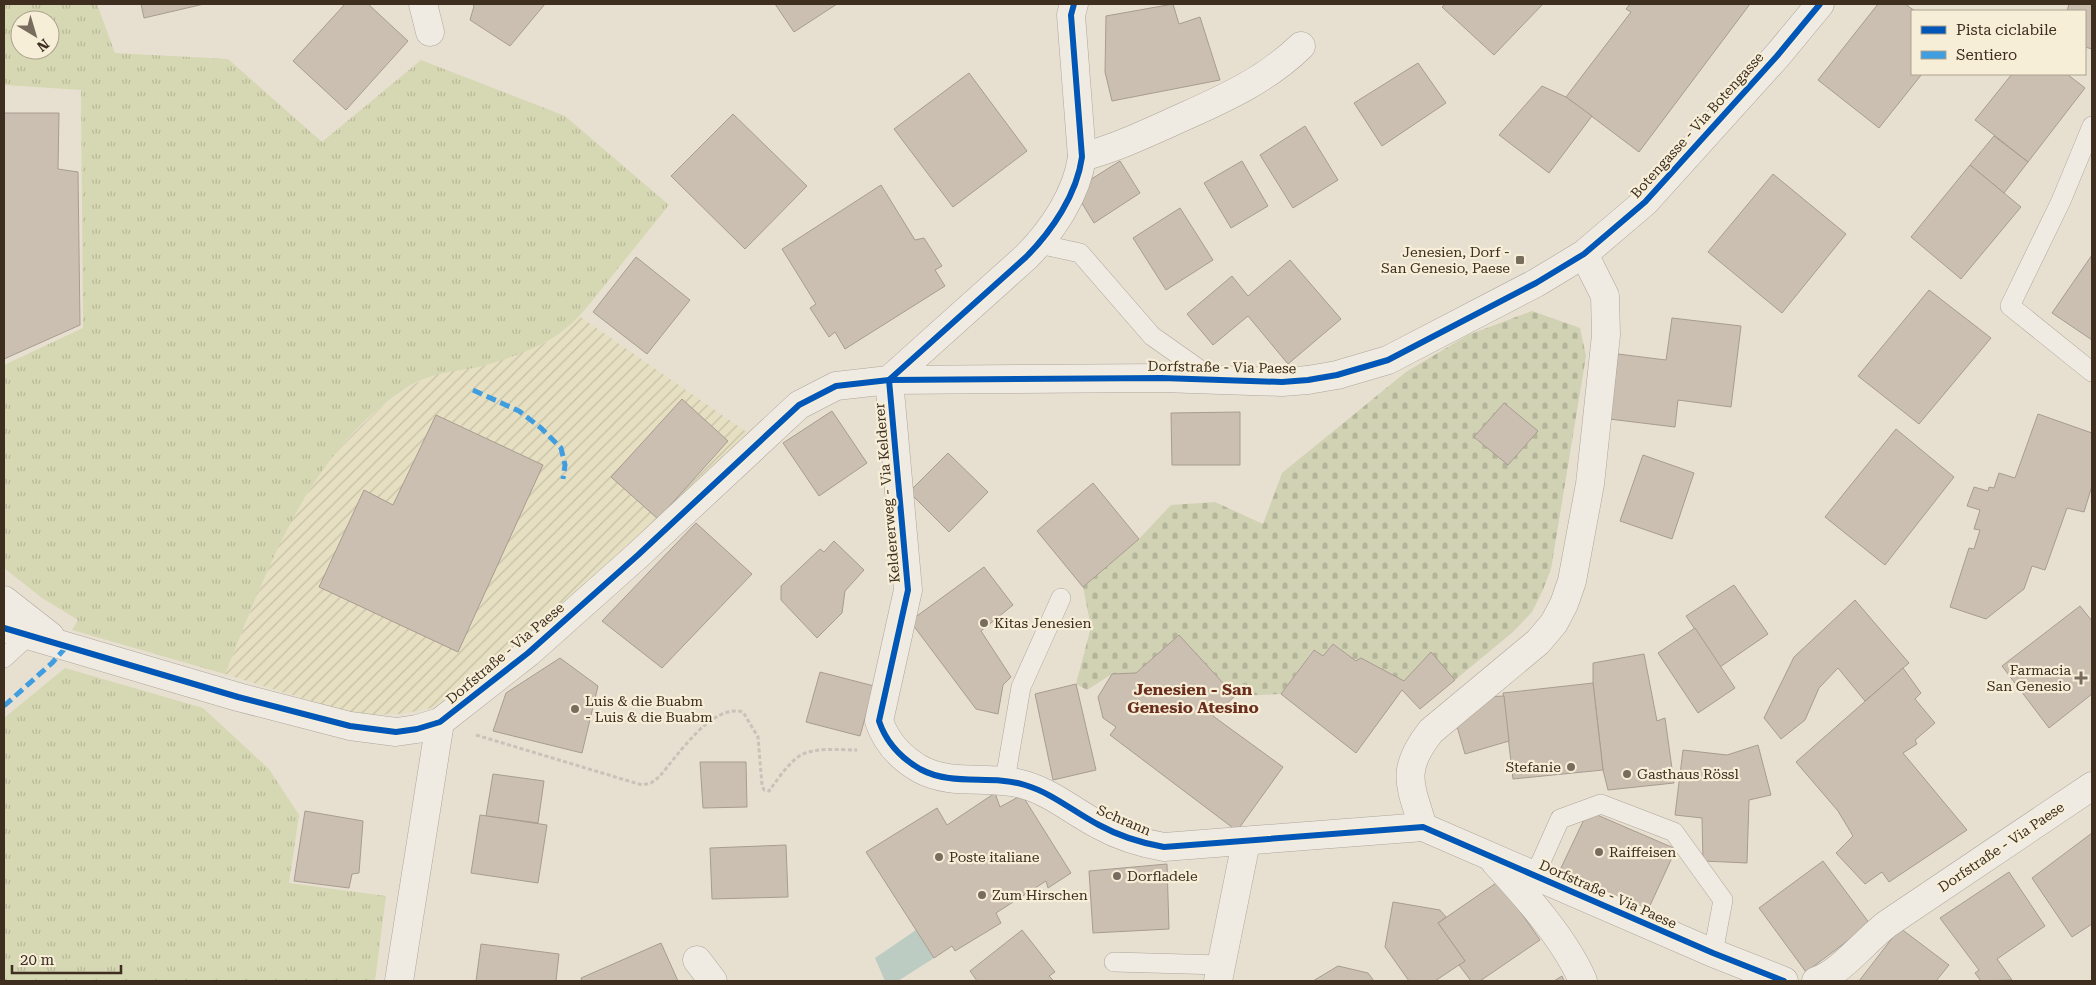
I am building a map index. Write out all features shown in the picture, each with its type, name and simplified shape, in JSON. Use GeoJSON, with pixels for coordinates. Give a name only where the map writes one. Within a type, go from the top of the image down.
{"type":"FeatureCollection","features":[{"type":"Feature","properties":{"kind":"street"},"geometry":{"type":"LineString","coordinates":[[422,4],[430,32]]}},
{"type":"Feature","properties":{"kind":"street"},"geometry":{"type":"LineString","coordinates":[[889,380],[1040,244],[1065,203],[1080,171],[1082,157],[1071,15],[1074,4]]}},
{"type":"Feature","properties":{"kind":"street","name":"Botengasse - Via Botengasse"},"geometry":{"type":"LineString","coordinates":[[1584,254],[1645,202],[1777,56],[1820,4]]}},
{"type":"Feature","properties":{"kind":"street"},"geometry":{"type":"LineString","coordinates":[[1082,157],[1106,151],[1225,98],[1274,70],[1301,46]]}},
{"type":"Feature","properties":{"kind":"street"},"geometry":{"type":"LineString","coordinates":[[1423,827],[1410,784],[1410,766],[1418,748],[1431,732],[1538,642],[1554,623],[1564,604],[1572,581],[1590,484],[1606,335],[1605,296],[1584,254]]}},
{"type":"Feature","properties":{"kind":"street","name":"Dorfstraße - Via Paese"},"geometry":{"type":"LineString","coordinates":[[17,631],[66,647],[350,726],[396,732],[416,729],[440,722],[528,653],[638,555],[798,404],[836,386],[889,380],[1162,378],[1282,382],[1337,375],[1388,360],[1536,284],[1584,254]]}},
{"type":"Feature","properties":{"kind":"street","name":"Keldererweg - Via Kelderer"},"geometry":{"type":"LineString","coordinates":[[889,380],[908,590],[879,721],[883,732],[892,746]]}},
{"type":"Feature","properties":{"kind":"street"},"geometry":{"type":"LineString","coordinates":[[4,600],[66,647]]}},
{"type":"Feature","properties":{"kind":"street"},"geometry":{"type":"LineString","coordinates":[[399,981],[440,722]]}},
{"type":"Feature","properties":{"kind":"street","name":"Schrann"},"geometry":{"type":"LineString","coordinates":[[892,746],[920,769],[938,777],[963,780],[1005,780],[1044,793],[1099,825],[1143,844],[1164,847],[1423,827]]}},
{"type":"Feature","properties":{"kind":"street","name":"Dorfstraße - Via Paese"},"geometry":{"type":"LineString","coordinates":[[1816,981],[1836,971],[1862,944],[1887,924],[2092,786]]}},
{"type":"Feature","properties":{"kind":"street","name":"Dorfstraße - Via Paese"},"geometry":{"type":"LineString","coordinates":[[1423,827],[1713,953],[1784,981]]}},
{"type":"Feature","properties":{"kind":"street"},"geometry":{"type":"LineString","coordinates":[[1219,973],[1246,842]]}},
{"type":"Feature","properties":{"kind":"street"},"geometry":{"type":"LineString","coordinates":[[1489,856],[1522,892],[1556,937],[1582,981]]}},
{"type":"Feature","properties":{"kind":"street"},"geometry":{"type":"LineString","coordinates":[[696,960],[713,981]]}},
{"type":"Feature","properties":{"kind":"lane"},"geometry":{"type":"LineString","coordinates":[[2092,126],[2061,201],[2010,306],[2092,372]]}},
{"type":"Feature","properties":{"kind":"lane"},"geometry":{"type":"LineString","coordinates":[[1040,244],[1080,253],[1152,336],[1215,381]]}},
{"type":"Feature","properties":{"kind":"lane"},"geometry":{"type":"LineString","coordinates":[[1005,780],[1021,687],[1061,598]]}},
{"type":"Feature","properties":{"kind":"lane"},"geometry":{"type":"LineString","coordinates":[[4,658],[17,631]]}},
{"type":"Feature","properties":{"kind":"lane"},"geometry":{"type":"LineString","coordinates":[[1534,876],[1560,819],[1601,804],[1674,832],[1724,900],[1713,953]]}},
{"type":"Feature","properties":{"kind":"lane"},"geometry":{"type":"LineString","coordinates":[[1114,962],[1219,973]]}},
{"type":"Feature","properties":{"kind":"path"},"geometry":{"type":"LineString","coordinates":[[440,722],[490,740],[642,785],[651,783],[658,777],[710,719],[734,709],[743,712],[758,737],[764,790],[769,791],[790,765],[802,755],[815,752],[892,746]]}},
{"type":"Feature","properties":{"kind":"shaded area"},"geometry":{"type":"Polygon","coordinates":[[[579,316],[751,435],[558,609],[455,695],[432,708],[401,714],[356,715],[225,674],[280,540],[296,511],[332,456],[358,429],[381,407],[405,389],[434,374],[479,367],[543,344],[562,333],[579,316]]]}},
{"type":"Feature","properties":{"kind":"shaded area"},"geometry":{"type":"Polygon","coordinates":[[[916,930],[934,958],[898,981],[885,981],[875,958],[916,930]]]}},
{"type":"Feature","properties":{"kind":"green space"},"geometry":{"type":"Polygon","coordinates":[[[4,4],[97,4],[115,53],[228,59],[322,142],[421,60],[565,116],[669,205],[589,305],[563,331],[527,351],[494,363],[431,376],[403,390],[369,417],[340,448],[315,482],[293,518],[257,595],[225,674],[72,630],[78,620],[42,598],[4,568],[4,365],[83,328],[81,90],[4,85],[4,4]]]}},
{"type":"Feature","properties":{"kind":"green space"},"geometry":{"type":"Polygon","coordinates":[[[1532,311],[1580,328],[1586,356],[1551,569],[1532,612],[1513,632],[1455,680],[1431,653],[1404,681],[1356,661],[1333,644],[1323,656],[1313,650],[1281,694],[1235,696],[1179,635],[1136,673],[1112,674],[1087,690],[1076,684],[1091,627],[1083,587],[1139,539],[1171,505],[1215,502],[1263,524],[1282,473],[1406,372],[1468,335],[1532,311]]]}},
{"type":"Feature","properties":{"kind":"green space"},"geometry":{"type":"Polygon","coordinates":[[[65,668],[203,708],[269,769],[299,815],[289,883],[386,896],[375,981],[4,981],[4,718],[65,668]]]}},
{"type":"Feature","properties":{"kind":"building"},"geometry":{"type":"Polygon","coordinates":[[[141,4],[204,4],[144,18],[141,4]]]}},
{"type":"Feature","properties":{"kind":"building"},"geometry":{"type":"Polygon","coordinates":[[[345,4],[368,4],[408,41],[346,110],[293,61],[345,4]]]}},
{"type":"Feature","properties":{"kind":"building"},"geometry":{"type":"Polygon","coordinates":[[[472,4],[545,4],[510,46],[470,20],[474,6],[472,4]]]}},
{"type":"Feature","properties":{"kind":"building"},"geometry":{"type":"Polygon","coordinates":[[[775,4],[837,4],[794,32],[775,4]]]}},
{"type":"Feature","properties":{"kind":"building"},"geometry":{"type":"Polygon","coordinates":[[[1173,4],[1179,24],[1200,17],[1220,80],[1112,101],[1105,72],[1106,16],[1173,4]]]}},
{"type":"Feature","properties":{"kind":"building"},"geometry":{"type":"Polygon","coordinates":[[[1446,4],[1543,4],[1494,55],[1442,7],[1446,4]]]}},
{"type":"Feature","properties":{"kind":"building"},"geometry":{"type":"Polygon","coordinates":[[[1630,4],[1750,4],[1639,152],[1566,97],[1631,12],[1626,9],[1630,4]]]}},
{"type":"Feature","properties":{"kind":"building"},"geometry":{"type":"Polygon","coordinates":[[[1878,4],[1905,4],[1914,10],[1911,10],[1911,75],[1921,75],[1879,128],[1818,80],[1878,4]]]}},
{"type":"Feature","properties":{"kind":"building"},"geometry":{"type":"Polygon","coordinates":[[[2069,4],[2092,4],[2092,49],[2086,47],[2086,10],[2067,10],[2069,4]]]}},
{"type":"Feature","properties":{"kind":"building"},"geometry":{"type":"Polygon","coordinates":[[[1418,63],[1446,103],[1382,146],[1354,103],[1418,63]]]}},
{"type":"Feature","properties":{"kind":"building"},"geometry":{"type":"Polygon","coordinates":[[[969,73],[1027,151],[953,207],[894,129],[969,73]]]}},
{"type":"Feature","properties":{"kind":"building"},"geometry":{"type":"Polygon","coordinates":[[[2011,75],[2068,75],[2085,88],[2028,162],[1975,120],[2011,75]]]}},
{"type":"Feature","properties":{"kind":"building"},"geometry":{"type":"Polygon","coordinates":[[[1542,86],[1566,97],[1592,116],[1549,173],[1499,135],[1542,86]]]}},
{"type":"Feature","properties":{"kind":"building"},"geometry":{"type":"Polygon","coordinates":[[[4,113],[59,113],[58,169],[78,172],[80,325],[4,359],[4,113]]]}},
{"type":"Feature","properties":{"kind":"building"},"geometry":{"type":"Polygon","coordinates":[[[733,114],[807,186],[745,249],[671,176],[733,114]]]}},
{"type":"Feature","properties":{"kind":"building"},"geometry":{"type":"Polygon","coordinates":[[[1305,126],[1338,180],[1293,208],[1260,155],[1305,126]]]}},
{"type":"Feature","properties":{"kind":"building"},"geometry":{"type":"Polygon","coordinates":[[[1994,136],[2028,162],[2004,193],[1970,165],[1994,136]]]}},
{"type":"Feature","properties":{"kind":"building"},"geometry":{"type":"Polygon","coordinates":[[[1120,161],[1140,193],[1094,223],[1074,190],[1120,161]]]}},
{"type":"Feature","properties":{"kind":"building"},"geometry":{"type":"Polygon","coordinates":[[[1242,161],[1268,206],[1231,228],[1204,183],[1242,161]]]}},
{"type":"Feature","properties":{"kind":"building"},"geometry":{"type":"Polygon","coordinates":[[[1970,165],[2021,207],[1961,279],[1911,237],[1970,165]]]}},
{"type":"Feature","properties":{"kind":"building"},"geometry":{"type":"Polygon","coordinates":[[[1773,174],[1846,234],[1782,313],[1708,252],[1773,174]]]}},
{"type":"Feature","properties":{"kind":"building"},"geometry":{"type":"Polygon","coordinates":[[[881,185],[915,240],[924,238],[942,266],[935,270],[945,286],[845,349],[835,332],[829,337],[810,308],[816,304],[782,249],[881,185]]]}},
{"type":"Feature","properties":{"kind":"building"},"geometry":{"type":"Polygon","coordinates":[[[1180,208],[1213,260],[1166,290],[1133,238],[1180,208]]]}},
{"type":"Feature","properties":{"kind":"building"},"geometry":{"type":"Polygon","coordinates":[[[2092,255],[2092,340],[2052,313],[2092,255]]]}},
{"type":"Feature","properties":{"kind":"building"},"geometry":{"type":"Polygon","coordinates":[[[636,257],[690,300],[647,354],[593,312],[636,257]]]}},
{"type":"Feature","properties":{"kind":"building"},"geometry":{"type":"Polygon","coordinates":[[[1290,260],[1341,319],[1288,364],[1248,316],[1213,345],[1187,314],[1232,276],[1248,296],[1290,260]]]}},
{"type":"Feature","properties":{"kind":"building"},"geometry":{"type":"Polygon","coordinates":[[[1929,290],[1991,338],[1919,424],[1858,376],[1929,290]]]}},
{"type":"Feature","properties":{"kind":"building"},"geometry":{"type":"Polygon","coordinates":[[[1672,318],[1741,326],[1731,407],[1678,400],[1675,427],[1609,419],[1618,354],[1666,360],[1672,318]]]}},
{"type":"Feature","properties":{"kind":"building"},"geometry":{"type":"Polygon","coordinates":[[[682,399],[728,441],[658,519],[611,477],[682,399]]]}},
{"type":"Feature","properties":{"kind":"building"},"geometry":{"type":"Polygon","coordinates":[[[1504,403],[1538,431],[1508,465],[1474,437],[1504,403]]]}},
{"type":"Feature","properties":{"kind":"building"},"geometry":{"type":"Polygon","coordinates":[[[832,411],[867,463],[819,496],[783,443],[832,411]]]}},
{"type":"Feature","properties":{"kind":"building"},"geometry":{"type":"Polygon","coordinates":[[[1240,412],[1240,465],[1172,465],[1171,413],[1240,412]]]}},
{"type":"Feature","properties":{"kind":"building"},"geometry":{"type":"Polygon","coordinates":[[[2038,414],[2092,433],[2092,486],[2084,512],[2067,508],[2045,570],[2032,566],[2024,589],[1986,619],[1950,607],[1969,548],[1974,549],[1980,530],[1974,529],[1980,510],[1967,506],[1974,487],[1988,491],[1989,487],[1994,488],[1999,473],[2015,478],[2038,414]]]}},
{"type":"Feature","properties":{"kind":"building"},"geometry":{"type":"Polygon","coordinates":[[[436,415],[543,465],[458,652],[319,587],[364,490],[393,505],[436,415]]]}},
{"type":"Feature","properties":{"kind":"building"},"geometry":{"type":"Polygon","coordinates":[[[1896,429],[1954,477],[1885,565],[1825,517],[1896,429]]]}},
{"type":"Feature","properties":{"kind":"building"},"geometry":{"type":"Polygon","coordinates":[[[948,453],[988,492],[949,532],[909,492],[948,453]]]}},
{"type":"Feature","properties":{"kind":"building"},"geometry":{"type":"Polygon","coordinates":[[[1643,455],[1694,473],[1672,539],[1620,521],[1643,455]]]}},
{"type":"Feature","properties":{"kind":"building"},"geometry":{"type":"Polygon","coordinates":[[[1093,483],[1139,539],[1083,587],[1037,531],[1093,483]]]}},
{"type":"Feature","properties":{"kind":"building"},"geometry":{"type":"Polygon","coordinates":[[[696,523],[752,574],[662,668],[602,621],[696,523]]]}},
{"type":"Feature","properties":{"kind":"building"},"geometry":{"type":"Polygon","coordinates":[[[834,541],[864,570],[845,591],[842,613],[817,638],[781,600],[781,586],[820,549],[824,552],[834,541]]]}},
{"type":"Feature","properties":{"kind":"building"},"geometry":{"type":"Polygon","coordinates":[[[984,567],[1013,605],[981,631],[1011,677],[1003,685],[998,714],[976,709],[910,621],[984,567]]]}},
{"type":"Feature","properties":{"kind":"building"},"geometry":{"type":"Polygon","coordinates":[[[1734,585],[1768,634],[1720,667],[1686,616],[1734,585]]]}},
{"type":"Feature","properties":{"kind":"building"},"geometry":{"type":"Polygon","coordinates":[[[1855,600],[1909,663],[1865,701],[1838,668],[1819,688],[1805,720],[1781,739],[1764,718],[1794,657],[1855,600]]]}},
{"type":"Feature","properties":{"kind":"building"},"geometry":{"type":"Polygon","coordinates":[[[2080,606],[2092,621],[2092,694],[2049,728],[2002,666],[2080,606]]]}},
{"type":"Feature","properties":{"kind":"building"},"geometry":{"type":"Polygon","coordinates":[[[1695,628],[1735,688],[1698,713],[1658,653],[1695,628]]]}},
{"type":"Feature","properties":{"kind":"building"},"geometry":{"type":"Polygon","coordinates":[[[1179,635],[1235,696],[1213,716],[1283,767],[1237,831],[1110,735],[1116,727],[1103,718],[1098,697],[1112,674],[1136,673],[1179,635]]]}},
{"type":"Feature","properties":{"kind":"building"},"geometry":{"type":"Polygon","coordinates":[[[1333,644],[1356,661],[1361,658],[1404,681],[1431,652],[1455,680],[1420,709],[1402,690],[1356,753],[1281,694],[1314,650],[1323,656],[1333,644]]]}},
{"type":"Feature","properties":{"kind":"building"},"geometry":{"type":"Polygon","coordinates":[[[1644,654],[1657,721],[1665,718],[1674,783],[1608,790],[1603,770],[1593,683],[1593,663],[1644,654]]]}},
{"type":"Feature","properties":{"kind":"building"},"geometry":{"type":"Polygon","coordinates":[[[560,658],[598,686],[582,753],[493,731],[506,693],[560,658]]]}},
{"type":"Feature","properties":{"kind":"building"},"geometry":{"type":"Polygon","coordinates":[[[1903,668],[1921,693],[1915,699],[1935,723],[1915,740],[1917,744],[1903,753],[1967,830],[1889,882],[1882,872],[1865,884],[1836,853],[1853,836],[1838,811],[1796,762],[1903,668]]]}},
{"type":"Feature","properties":{"kind":"building"},"geometry":{"type":"Polygon","coordinates":[[[820,672],[874,686],[860,736],[806,722],[820,672]]]}},
{"type":"Feature","properties":{"kind":"building"},"geometry":{"type":"Polygon","coordinates":[[[1593,683],[1603,770],[1513,779],[1503,693],[1593,683]]]}},
{"type":"Feature","properties":{"kind":"building"},"geometry":{"type":"Polygon","coordinates":[[[1076,684],[1096,770],[1053,780],[1035,694],[1076,684]]]}},
{"type":"Feature","properties":{"kind":"building"},"geometry":{"type":"Polygon","coordinates":[[[1504,696],[1509,741],[1465,754],[1456,723],[1483,697],[1504,696]]]}},
{"type":"Feature","properties":{"kind":"building"},"geometry":{"type":"Polygon","coordinates":[[[1758,745],[1771,795],[1749,800],[1747,863],[1703,861],[1702,818],[1675,815],[1683,750],[1727,755],[1758,745]]]}},
{"type":"Feature","properties":{"kind":"building"},"geometry":{"type":"Polygon","coordinates":[[[700,762],[746,762],[747,807],[703,808],[700,762]]]}},
{"type":"Feature","properties":{"kind":"building"},"geometry":{"type":"Polygon","coordinates":[[[493,774],[544,781],[538,823],[486,816],[493,774]]]}},
{"type":"Feature","properties":{"kind":"building"},"geometry":{"type":"Polygon","coordinates":[[[995,793],[1000,807],[1022,795],[1071,873],[1048,888],[1046,881],[996,913],[1001,923],[955,951],[952,946],[934,958],[866,852],[937,808],[947,825],[995,793]]]}},
{"type":"Feature","properties":{"kind":"building"},"geometry":{"type":"Polygon","coordinates":[[[305,811],[363,821],[359,873],[352,874],[349,888],[294,881],[305,811]]]}},
{"type":"Feature","properties":{"kind":"building"},"geometry":{"type":"Polygon","coordinates":[[[1588,811],[1676,849],[1647,912],[1560,870],[1588,811]]]}},
{"type":"Feature","properties":{"kind":"building"},"geometry":{"type":"Polygon","coordinates":[[[480,815],[547,825],[538,883],[471,873],[480,815]]]}},
{"type":"Feature","properties":{"kind":"building"},"geometry":{"type":"Polygon","coordinates":[[[2092,833],[2092,924],[2072,937],[2032,878],[2092,833]]]}},
{"type":"Feature","properties":{"kind":"building"},"geometry":{"type":"Polygon","coordinates":[[[786,845],[788,897],[712,899],[710,848],[786,845]]]}},
{"type":"Feature","properties":{"kind":"building"},"geometry":{"type":"Polygon","coordinates":[[[1823,861],[1870,924],[1806,972],[1759,908],[1823,861]]]}},
{"type":"Feature","properties":{"kind":"building"},"geometry":{"type":"Polygon","coordinates":[[[1167,864],[1169,929],[1093,933],[1089,871],[1167,864]]]}},
{"type":"Feature","properties":{"kind":"building"},"geometry":{"type":"Polygon","coordinates":[[[2009,872],[2045,926],[1997,959],[2012,980],[1981,981],[1975,973],[1979,970],[1940,918],[2009,872]]]}},
{"type":"Feature","properties":{"kind":"building"},"geometry":{"type":"Polygon","coordinates":[[[1499,881],[1540,940],[1480,981],[1471,981],[1459,965],[1465,961],[1438,923],[1499,881]]]}},
{"type":"Feature","properties":{"kind":"building"},"geometry":{"type":"Polygon","coordinates":[[[1393,902],[1440,910],[1446,917],[1438,923],[1465,961],[1435,981],[1409,981],[1385,947],[1393,902]]]}},
{"type":"Feature","properties":{"kind":"building"},"geometry":{"type":"Polygon","coordinates":[[[1900,928],[1949,965],[1936,981],[1859,981],[1900,928]]]}},
{"type":"Feature","properties":{"kind":"building"},"geometry":{"type":"Polygon","coordinates":[[[1022,930],[1055,972],[1049,976],[1054,981],[977,981],[970,971],[1022,930]]]}},
{"type":"Feature","properties":{"kind":"building"},"geometry":{"type":"Polygon","coordinates":[[[661,943],[678,981],[582,981],[581,978],[661,943]]]}},
{"type":"Feature","properties":{"kind":"building"},"geometry":{"type":"Polygon","coordinates":[[[481,944],[559,954],[556,981],[476,981],[481,944]]]}},
{"type":"Feature","properties":{"kind":"building"},"geometry":{"type":"Polygon","coordinates":[[[1338,966],[1368,973],[1374,981],[1313,981],[1338,966]]]}},
{"type":"Feature","properties":{"kind":"building"},"geometry":{"type":"Polygon","coordinates":[[[1562,976],[1564,981],[1554,981],[1562,976]]]}},
{"type":"Feature","properties":{"kind":"marked path"},"geometry":{"type":"LineString","coordinates":[[473,390],[519,411],[541,428],[561,448],[565,465],[563,479]]}},
{"type":"Feature","properties":{"kind":"marked path"},"geometry":{"type":"LineString","coordinates":[[4,706],[52,663],[66,647]]}},
{"type":"Feature","properties":{"kind":"cycle path"},"geometry":{"type":"LineString","coordinates":[[1074,4],[1071,15],[1082,157],[1075,185],[1069,198],[1054,224],[1036,247],[889,380],[908,590],[879,721],[890,743],[907,760],[920,769],[933,774],[945,778],[998,780],[1035,788],[1114,833],[1164,847],[1423,827],[1713,953],[1784,981]]}},
{"type":"Feature","properties":{"kind":"cycle path"},"geometry":{"type":"LineString","coordinates":[[4,628],[238,697],[350,726],[396,732],[417,729],[440,722],[528,653],[638,555],[799,405],[836,386],[889,380],[1162,378],[1282,382],[1308,380],[1337,375],[1388,360],[1536,283],[1584,254],[1645,202],[1777,56],[1820,4]]}},
{"type":"Feature","properties":{"kind":"place","name":"Jenesien, Dorf - San Genesio, Paese"},"geometry":{"type":"Point","coordinates":[1520,260]}},
{"type":"Feature","properties":{"kind":"place","name":"Kitas Jenesien"},"geometry":{"type":"Point","coordinates":[984,623]}},
{"type":"Feature","properties":{"kind":"place","name":"Farmacia San Genesio"},"geometry":{"type":"Point","coordinates":[2081,678]}},
{"type":"Feature","properties":{"kind":"place","name":"Luis & die Buabm - Luis & die Buabm"},"geometry":{"type":"Point","coordinates":[575,709]}},
{"type":"Feature","properties":{"kind":"place","name":"Stefanie"},"geometry":{"type":"Point","coordinates":[1571,767]}},
{"type":"Feature","properties":{"kind":"place","name":"Gasthaus Rössl"},"geometry":{"type":"Point","coordinates":[1627,774]}},
{"type":"Feature","properties":{"kind":"place","name":"Raiffeisen"},"geometry":{"type":"Point","coordinates":[1599,852]}},
{"type":"Feature","properties":{"kind":"place","name":"Poste italiane"},"geometry":{"type":"Point","coordinates":[939,857]}},
{"type":"Feature","properties":{"kind":"place","name":"Dorfladele"},"geometry":{"type":"Point","coordinates":[1117,876]}},
{"type":"Feature","properties":{"kind":"place","name":"Zum Hirschen"},"geometry":{"type":"Point","coordinates":[982,895]}},
{"type":"Feature","properties":{"kind":"district","name":"Jenesien - San Genesio Atesino"},"geometry":{"type":"Point","coordinates":[1193,698]}}]}
